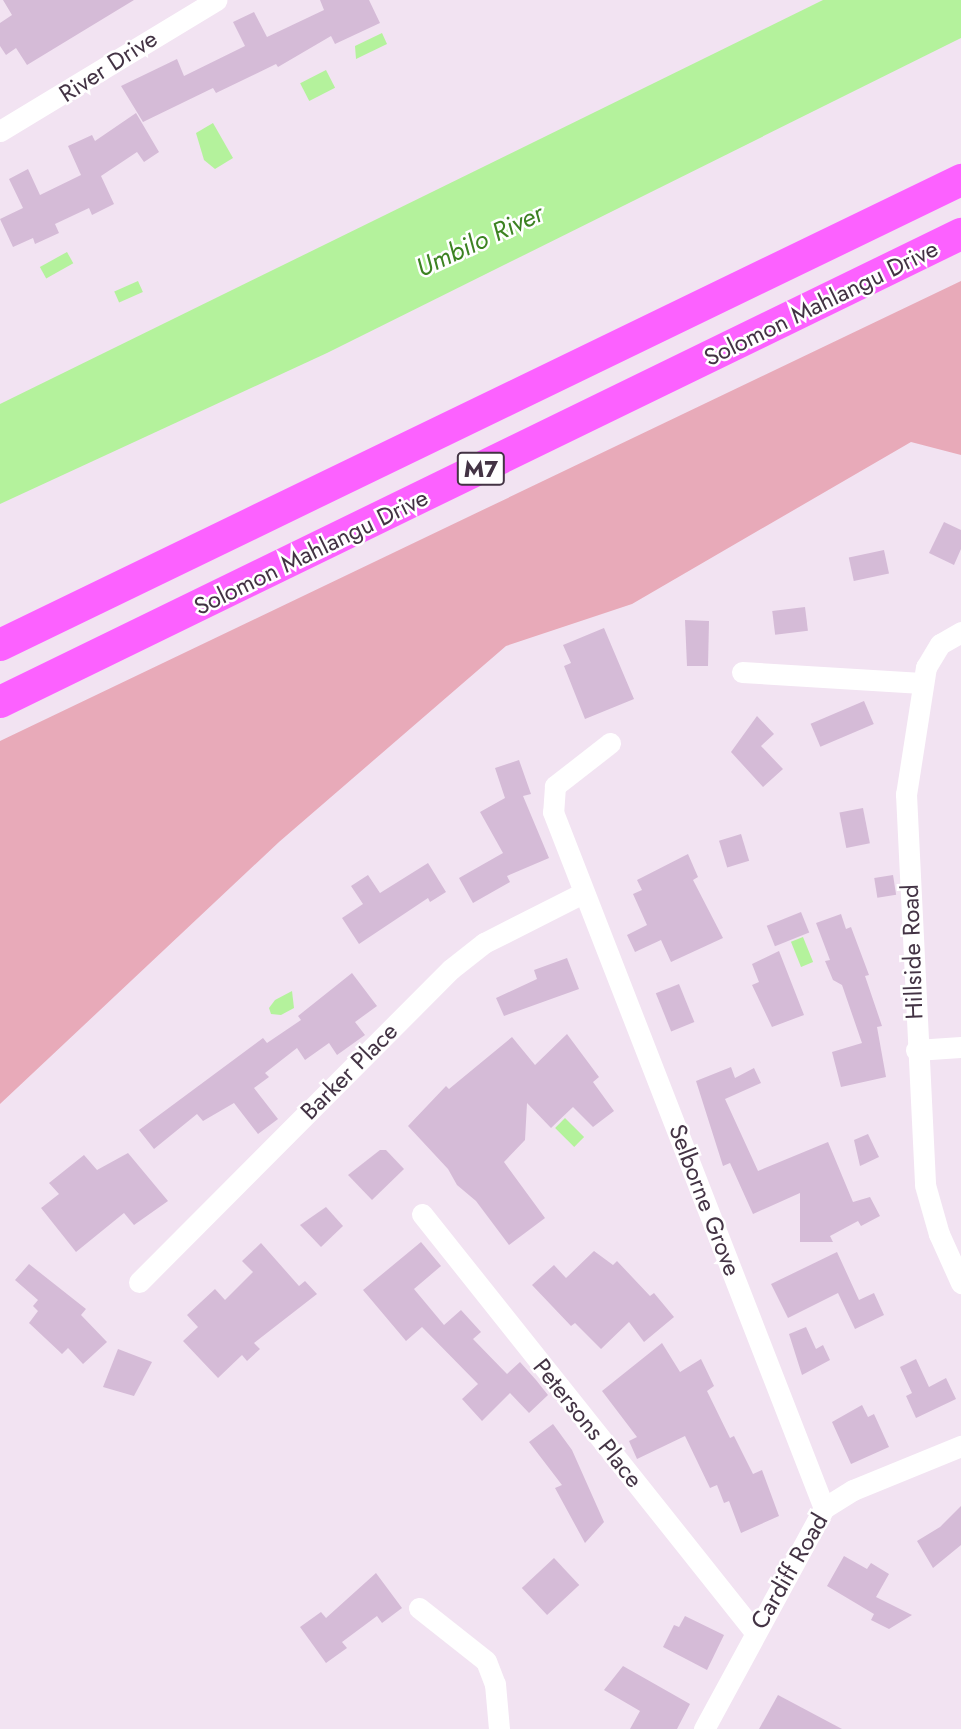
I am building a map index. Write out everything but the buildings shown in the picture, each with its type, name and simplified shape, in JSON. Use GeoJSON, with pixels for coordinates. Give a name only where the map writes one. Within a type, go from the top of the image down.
{"type":"FeatureCollection","features":[{"type":"Feature","properties":{"kind":"highway","name":"Solomon Mahlangu Drive"},"geometry":{"type":"LineString","coordinates":[[0,645],[961,180]]}},
{"type":"Feature","properties":{"kind":"highway","name":"Solomon Mahlangu Drive"},"geometry":{"type":"LineString","coordinates":[[0,702],[961,234]]}},
{"type":"Feature","properties":{"kind":"street","name":"River Drive"},"geometry":{"type":"LineString","coordinates":[[0,131],[216,0]]}},
{"type":"Feature","properties":{"kind":"street","name":"Hillside Road"},"geometry":{"type":"LineString","coordinates":[[961,632],[940,644],[922,683],[906,794],[916,1050],[925,1185],[939,1234],[961,1283]]}},
{"type":"Feature","properties":{"kind":"street"},"geometry":{"type":"LineString","coordinates":[[742,672],[922,683]]}},
{"type":"Feature","properties":{"kind":"street","name":"Selborne Grove"},"geometry":{"type":"LineString","coordinates":[[610,743],[566,773],[555,786],[551,800],[583,893],[824,1508]]}},
{"type":"Feature","properties":{"kind":"street","name":"Barker Place"},"geometry":{"type":"LineString","coordinates":[[139,1282],[451,969],[484,943],[583,893]]}},
{"type":"Feature","properties":{"kind":"street"},"geometry":{"type":"LineString","coordinates":[[916,1050],[961,1047]]}},
{"type":"Feature","properties":{"kind":"street","name":"Petersons Place"},"geometry":{"type":"LineString","coordinates":[[422,1214],[754,1631]]}},
{"type":"Feature","properties":{"kind":"street","name":"Cardiff Road"},"geometry":{"type":"LineString","coordinates":[[704,1729],[754,1631],[824,1508],[853,1490],[961,1446]]}},
{"type":"Feature","properties":{"kind":"street"},"geometry":{"type":"LineString","coordinates":[[419,1608],[486,1661],[495,1684],[499,1729]]}},
{"type":"Feature","properties":{"kind":"shaded area"},"geometry":{"type":"Polygon","coordinates":[[[961,281],[961,455],[911,442],[632,604],[506,646],[279,842],[0,1104],[0,741],[961,281]]]}},
{"type":"Feature","properties":{"kind":"water","name":"Umbilo River"},"geometry":{"type":"Polygon","coordinates":[[[823,0],[961,0],[961,38],[327,353],[0,504],[0,404],[823,0]]]}},
{"type":"Feature","properties":{"kind":"water"},"geometry":{"type":"Polygon","coordinates":[[[382,33],[387,44],[356,59],[355,46],[382,33]]]}},
{"type":"Feature","properties":{"kind":"water"},"geometry":{"type":"Polygon","coordinates":[[[326,70],[335,88],[309,101],[300,83],[326,70]]]}},
{"type":"Feature","properties":{"kind":"water"},"geometry":{"type":"Polygon","coordinates":[[[213,123],[233,158],[215,169],[204,160],[196,133],[213,123]]]}},
{"type":"Feature","properties":{"kind":"water"},"geometry":{"type":"Polygon","coordinates":[[[67,252],[73,263],[46,278],[40,267],[67,252]]]}},
{"type":"Feature","properties":{"kind":"water"},"geometry":{"type":"Polygon","coordinates":[[[138,281],[143,292],[119,303],[114,292],[138,281]]]}},
{"type":"Feature","properties":{"kind":"water"},"geometry":{"type":"Polygon","coordinates":[[[803,937],[813,962],[801,967],[791,942],[803,937]]]}},
{"type":"Feature","properties":{"kind":"water"},"geometry":{"type":"Polygon","coordinates":[[[292,991],[294,1008],[281,1015],[271,1014],[269,1008],[275,1000],[292,991]]]}},
{"type":"Feature","properties":{"kind":"water"},"geometry":{"type":"Polygon","coordinates":[[[565,1118],[584,1137],[574,1147],[555,1128],[565,1118]]]}}]}
